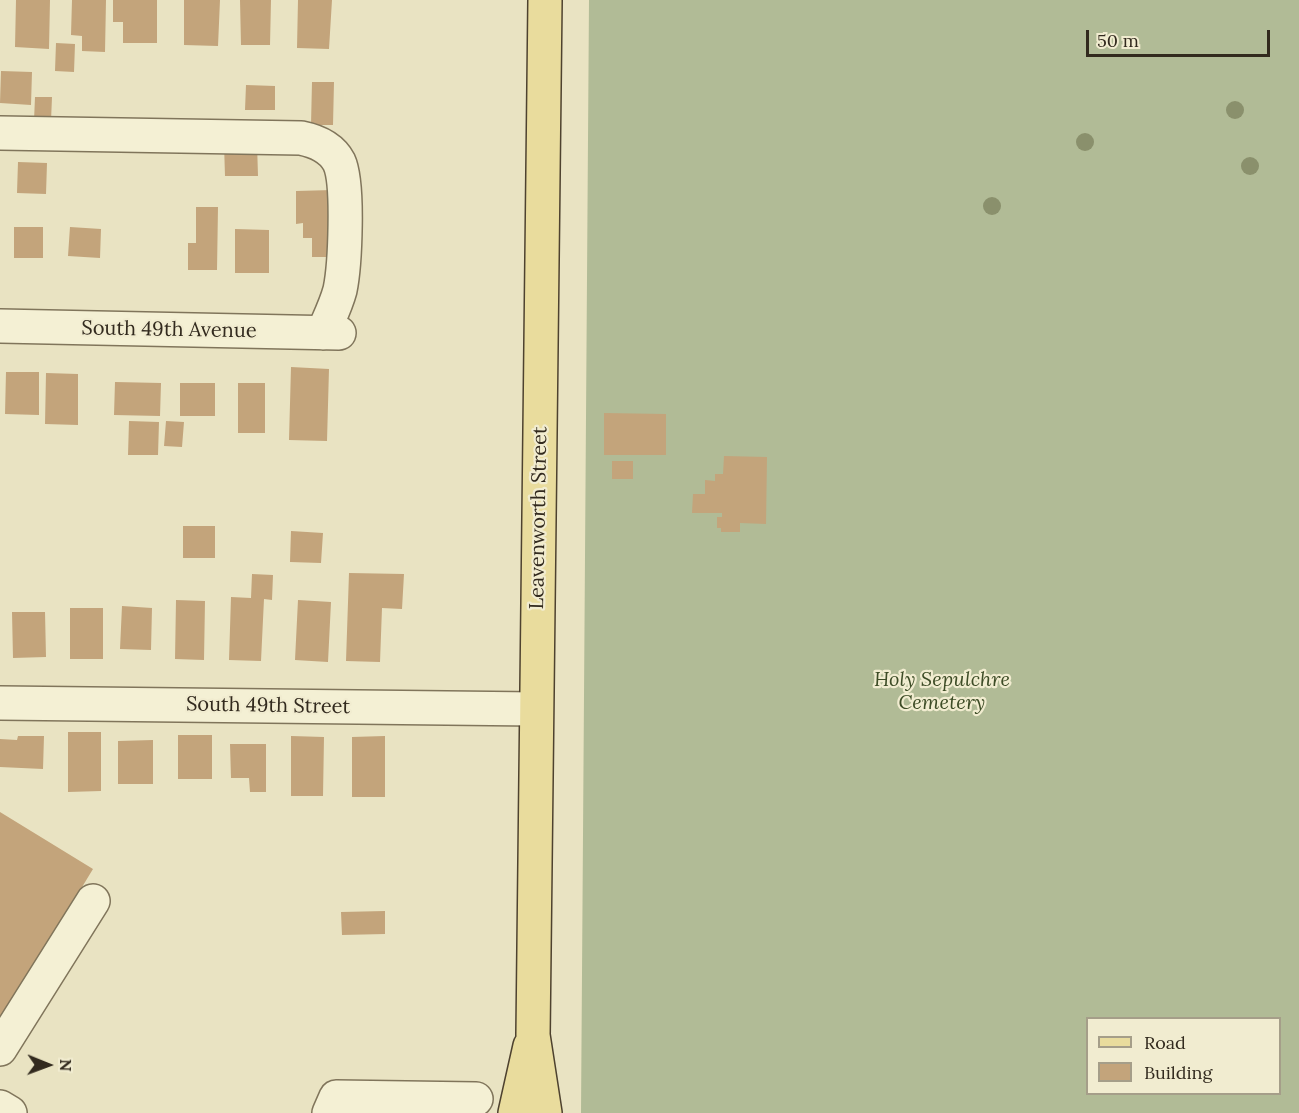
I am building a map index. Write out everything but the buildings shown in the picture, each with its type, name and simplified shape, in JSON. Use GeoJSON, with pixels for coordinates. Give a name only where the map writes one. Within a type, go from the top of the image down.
{"type":"FeatureCollection","features":[{"type":"Feature","properties":{"kind":"main road","name":"Leavenworth Street"},"geometry":{"type":"LineString","coordinates":[[545,0],[532,1035],[545,1113]]}},
{"type":"Feature","properties":{"kind":"main road","name":"Leavenworth Street"},"geometry":{"type":"LineString","coordinates":[[515,1113],[532,1035]]}},
{"type":"Feature","properties":{"kind":"street","name":"South 49th Avenue"},"geometry":{"type":"LineString","coordinates":[[0,133],[301,138],[324,146],[339,161],[344,185],[340,290],[331,333],[0,326]]}},
{"type":"Feature","properties":{"kind":"street","name":"South 49th Street"},"geometry":{"type":"LineString","coordinates":[[0,702],[536,709]]}},
{"type":"Feature","properties":{"kind":"street"},"geometry":{"type":"LineString","coordinates":[[0,1049],[93,901]]}},
{"type":"Feature","properties":{"kind":"street"},"geometry":{"type":"LineString","coordinates":[[329,1113],[336,1097],[476,1099]]}},
{"type":"Feature","properties":{"kind":"street"},"geometry":{"type":"LineString","coordinates":[[0,1107],[10,1113]]}},
{"type":"Feature","properties":{"kind":"green space","name":"Holy Sepulchre Cemetery"},"geometry":{"type":"Polygon","coordinates":[[[589,0],[1299,0],[1299,1113],[581,1113],[589,0]]]}}]}
